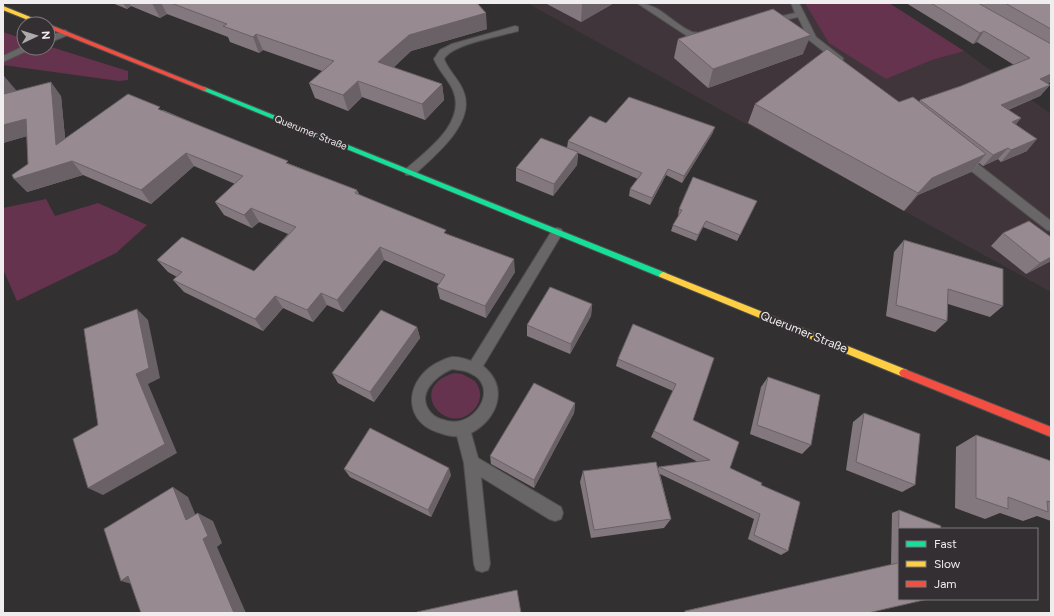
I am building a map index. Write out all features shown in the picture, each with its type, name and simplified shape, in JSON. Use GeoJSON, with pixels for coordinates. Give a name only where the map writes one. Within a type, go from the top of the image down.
{"type":"FeatureCollection","features":[{"type":"Feature","properties":{"kind":"street"},"geometry":{"type":"LineString","coordinates":[[3,8],[23,16]]}},
{"type":"Feature","properties":{"kind":"street","name":"Querumer Straße"},"geometry":{"type":"LineString","coordinates":[[56,29],[1051,432]]}},
{"type":"Feature","properties":{"kind":"lane"},"geometry":{"type":"LineString","coordinates":[[641,3],[690,34],[713,37],[719,36]]}},
{"type":"Feature","properties":{"kind":"lane"},"geometry":{"type":"LineString","coordinates":[[795,3],[812,38],[846,65]]}},
{"type":"Feature","properties":{"kind":"lane"},"geometry":{"type":"LineString","coordinates":[[758,25],[800,14]]}},
{"type":"Feature","properties":{"kind":"lane"},"geometry":{"type":"LineString","coordinates":[[410,172],[452,130],[461,112],[460,96],[451,79],[442,68],[439,59],[443,52],[455,46],[515,30]]}},
{"type":"Feature","properties":{"kind":"lane"},"geometry":{"type":"LineString","coordinates":[[56,37],[65,33]]}},
{"type":"Feature","properties":{"kind":"lane"},"geometry":{"type":"LineString","coordinates":[[3,59],[16,53]]}},
{"type":"Feature","properties":{"kind":"lane"},"geometry":{"type":"LineString","coordinates":[[952,150],[1051,227]]}},
{"type":"Feature","properties":{"kind":"lane"},"geometry":{"type":"LineString","coordinates":[[475,367],[557,232]]}},
{"type":"Feature","properties":{"kind":"lane"},"geometry":{"type":"LineString","coordinates":[[458,363],[475,367],[484,374],[490,383],[492,394],[490,405],[484,415],[475,424],[463,429],[451,430],[439,427],[429,421],[422,413],[419,402],[419,392],[428,377],[442,366],[458,363]]}},
{"type":"Feature","properties":{"kind":"lane"},"geometry":{"type":"LineString","coordinates":[[463,429],[472,463],[482,564]]}},
{"type":"Feature","properties":{"kind":"lane"},"geometry":{"type":"LineString","coordinates":[[472,463],[554,513]]}},
{"type":"Feature","properties":{"kind":"shaded area"},"geometry":{"type":"Polygon","coordinates":[[[527,3],[889,3],[964,51],[1051,114],[1051,292],[527,3]]]}},
{"type":"Feature","properties":{"kind":"shaded area"},"geometry":{"type":"Polygon","coordinates":[[[805,3],[889,3],[964,51],[932,60],[886,79],[829,43],[805,3]]]}},
{"type":"Feature","properties":{"kind":"shaded area"},"geometry":{"type":"Polygon","coordinates":[[[3,32],[16,36],[16,56],[56,56],[56,48],[128,71],[128,80],[119,81],[3,65],[3,32]]]}},
{"type":"Feature","properties":{"kind":"shaded area"},"geometry":{"type":"Polygon","coordinates":[[[46,199],[55,216],[98,203],[147,225],[116,253],[17,301],[3,269],[3,208],[46,199]]]}},
{"type":"Feature","properties":{"kind":"shaded area"},"geometry":{"type":"Polygon","coordinates":[[[454,373],[462,374],[475,381],[479,388],[480,394],[476,407],[465,416],[454,419],[444,416],[436,409],[432,400],[432,390],[439,380],[454,373]]]}},
{"type":"Feature","properties":{"kind":"building"},"geometry":{"type":"Polygon","coordinates":[[[171,3],[477,3],[486,13],[409,35],[378,62],[442,84],[422,104],[358,81],[343,95],[309,83],[334,61],[256,34],[253,37],[223,26],[227,24],[171,3]]]}},
{"type":"Feature","properties":{"kind":"building"},"geometry":{"type":"Polygon","coordinates":[[[931,3],[978,3],[1051,44],[1051,74],[1040,79],[1050,85],[1001,105],[1021,118],[1012,122],[1037,139],[1011,150],[1008,148],[993,155],[920,100],[961,86],[1030,58],[984,31],[980,33],[931,3]]]}},
{"type":"Feature","properties":{"kind":"building"},"geometry":{"type":"Polygon","coordinates":[[[1005,3],[1051,3],[1051,29],[1005,3]]]}},
{"type":"Feature","properties":{"kind":"building"},"geometry":{"type":"Polygon","coordinates":[[[773,9],[811,35],[713,69],[678,39],[773,9]]]}},
{"type":"Feature","properties":{"kind":"building"},"geometry":{"type":"Polygon","coordinates":[[[827,49],[899,102],[913,97],[986,154],[932,178],[918,193],[755,104],[827,49]]]}},
{"type":"Feature","properties":{"kind":"building"},"geometry":{"type":"Polygon","coordinates":[[[3,76],[4,94],[51,82],[56,145],[128,94],[160,107],[158,109],[288,161],[286,163],[357,190],[355,193],[446,230],[444,233],[514,259],[485,306],[437,287],[445,275],[380,247],[337,300],[321,293],[307,310],[275,296],[255,319],[173,280],[182,272],[157,260],[182,237],[254,271],[296,227],[251,208],[244,215],[215,202],[243,176],[186,153],[141,190],[72,161],[14,179],[12,175],[28,164],[26,119],[3,125],[3,76]]]}},
{"type":"Feature","properties":{"kind":"building"},"geometry":{"type":"Polygon","coordinates":[[[629,97],[715,127],[684,176],[668,169],[652,198],[630,189],[642,173],[568,141],[590,116],[606,123],[629,97]]]}},
{"type":"Feature","properties":{"kind":"building"},"geometry":{"type":"Polygon","coordinates":[[[541,138],[578,152],[554,184],[516,168],[541,138]]]}},
{"type":"Feature","properties":{"kind":"building"},"geometry":{"type":"Polygon","coordinates":[[[693,177],[757,201],[740,235],[706,221],[698,235],[673,225],[682,210],[679,209],[693,177]]]}},
{"type":"Feature","properties":{"kind":"building"},"geometry":{"type":"Polygon","coordinates":[[[1029,221],[1051,237],[1051,257],[1040,263],[1003,233],[1029,221]]]}},
{"type":"Feature","properties":{"kind":"building"},"geometry":{"type":"Polygon","coordinates":[[[904,240],[1003,269],[1003,306],[948,289],[947,321],[896,305],[904,240]]]}},
{"type":"Feature","properties":{"kind":"building"},"geometry":{"type":"Polygon","coordinates":[[[550,287],[592,304],[571,344],[527,325],[550,287]]]}},
{"type":"Feature","properties":{"kind":"building"},"geometry":{"type":"Polygon","coordinates":[[[137,309],[149,368],[136,374],[165,444],[88,488],[73,439],[98,425],[84,329],[137,309]]]}},
{"type":"Feature","properties":{"kind":"building"},"geometry":{"type":"Polygon","coordinates":[[[381,310],[417,327],[370,392],[332,373],[381,310]]]}},
{"type":"Feature","properties":{"kind":"building"},"geometry":{"type":"Polygon","coordinates":[[[633,324],[714,358],[693,420],[739,442],[730,468],[762,483],[761,485],[800,502],[788,551],[754,535],[760,514],[659,467],[710,460],[654,431],[676,384],[618,359],[633,324]]]}},
{"type":"Feature","properties":{"kind":"building"},"geometry":{"type":"Polygon","coordinates":[[[768,377],[820,395],[811,445],[757,425],[768,377]]]}},
{"type":"Feature","properties":{"kind":"building"},"geometry":{"type":"Polygon","coordinates":[[[534,383],[575,403],[534,480],[490,456],[534,383]]]}},
{"type":"Feature","properties":{"kind":"building"},"geometry":{"type":"Polygon","coordinates":[[[864,413],[920,434],[915,485],[856,462],[864,413]]]}},
{"type":"Feature","properties":{"kind":"building"},"geometry":{"type":"Polygon","coordinates":[[[370,428],[449,468],[428,510],[344,469],[370,428]]]}},
{"type":"Feature","properties":{"kind":"building"},"geometry":{"type":"Polygon","coordinates":[[[976,435],[1051,461],[1051,502],[1047,501],[1048,512],[1008,497],[1008,509],[976,498],[976,435]]]}},
{"type":"Feature","properties":{"kind":"building"},"geometry":{"type":"Polygon","coordinates":[[[656,462],[671,519],[594,530],[583,471],[656,462]]]}},
{"type":"Feature","properties":{"kind":"building"},"geometry":{"type":"Polygon","coordinates":[[[173,487],[186,520],[198,513],[208,536],[203,539],[234,613],[141,613],[128,576],[121,581],[104,529],[173,487]]]}},
{"type":"Feature","properties":{"kind":"building"},"geometry":{"type":"Polygon","coordinates":[[[899,510],[941,526],[940,528],[899,528],[899,510]]]}},
{"type":"Feature","properties":{"kind":"building"},"geometry":{"type":"Polygon","coordinates":[[[898,563],[898,600],[924,600],[868,613],[686,613],[685,611],[898,563]]]}},
{"type":"Feature","properties":{"kind":"building"},"geometry":{"type":"Polygon","coordinates":[[[517,590],[521,613],[417,612],[517,590]]]}},
{"type":"Feature","properties":{"kind":"traffic: fast"},"geometry":{"type":"LineString","coordinates":[[204,89],[663,275]]}},
{"type":"Feature","properties":{"kind":"traffic: slow"},"geometry":{"type":"LineString","coordinates":[[3,8],[23,16]]}},
{"type":"Feature","properties":{"kind":"traffic: slow"},"geometry":{"type":"LineString","coordinates":[[663,275],[904,373]]}},
{"type":"Feature","properties":{"kind":"traffic: jam"},"geometry":{"type":"LineString","coordinates":[[56,29],[204,89]]}},
{"type":"Feature","properties":{"kind":"traffic: jam"},"geometry":{"type":"LineString","coordinates":[[904,373],[1051,432]]}}]}
